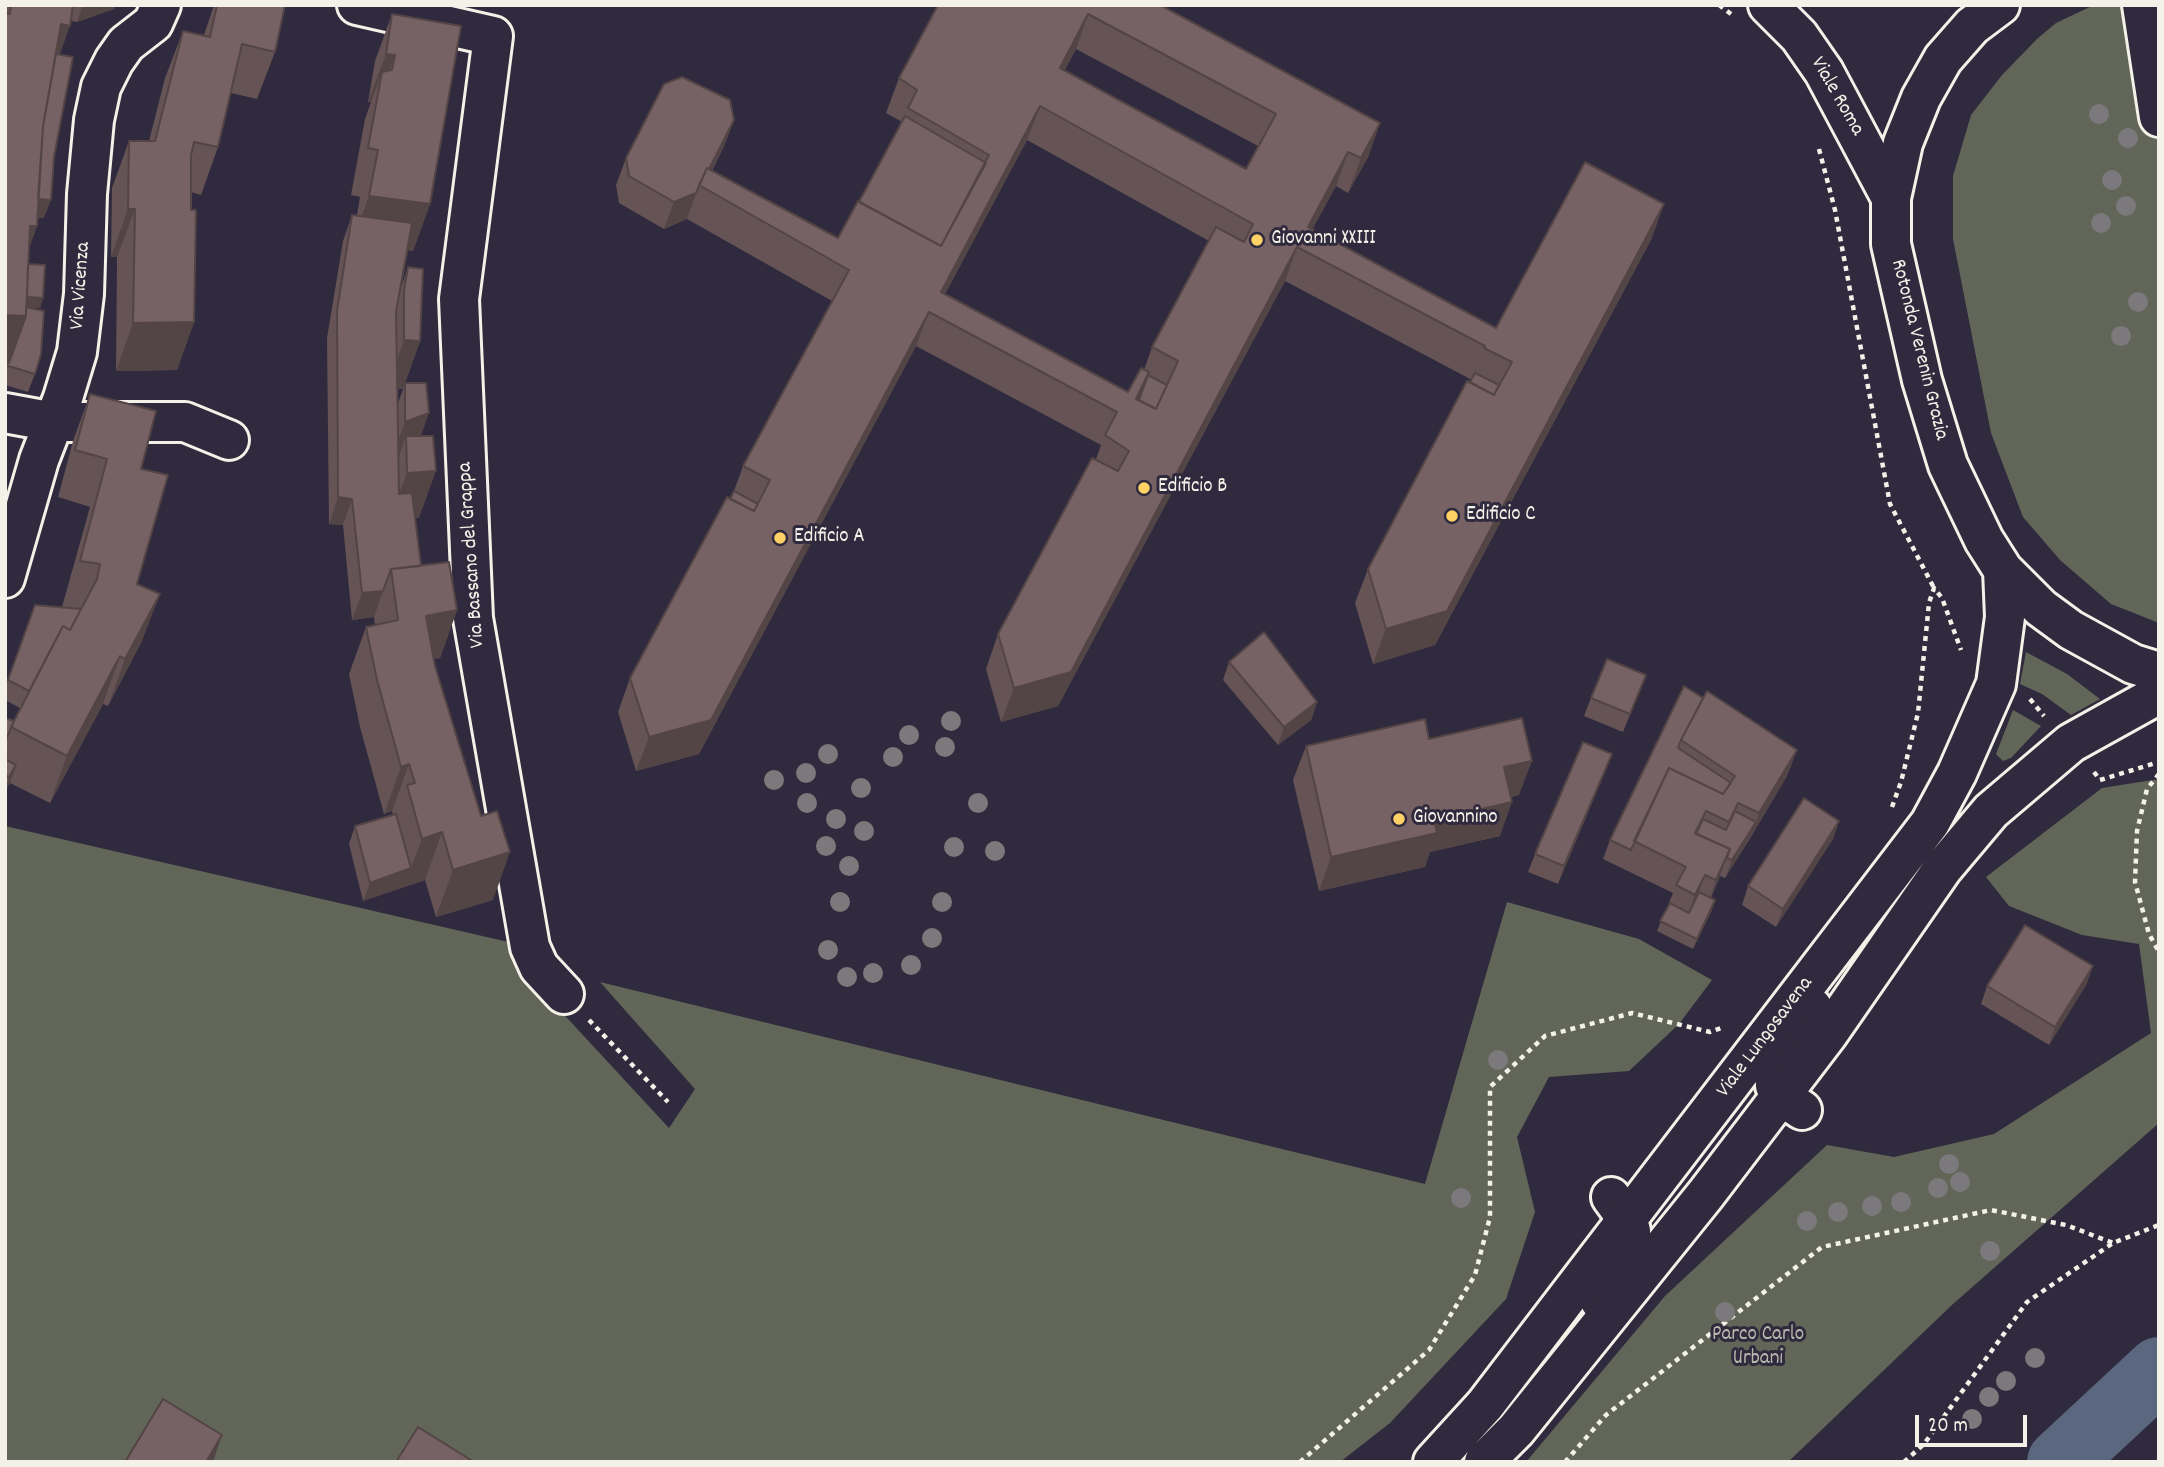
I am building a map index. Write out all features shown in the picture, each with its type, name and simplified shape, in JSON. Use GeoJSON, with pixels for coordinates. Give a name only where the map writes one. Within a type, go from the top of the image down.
{"type":"FeatureCollection","features":[{"type":"Feature","properties":{"kind":"main road","name":"Via Vicenza"},"geometry":{"type":"LineString","coordinates":[[5,578],[39,460],[76,352],[84,294],[87,194],[94,120],[102,87],[114,61],[126,44],[153,23],[161,5]]}},
{"type":"Feature","properties":{"kind":"main road","name":"Via Bassano del Grappa"},"geometry":{"type":"LineString","coordinates":[[357,5],[493,36],[459,299],[473,618],[530,947],[539,967],[564,994]]}},
{"type":"Feature","properties":{"kind":"main road","name":"Rotonda Verenin Grazia"},"geometry":{"type":"LineString","coordinates":[[2000,5],[1972,26],[1943,59],[1921,98],[1903,143],[1891,198],[1891,244],[1922,380],[1948,465],[1984,540],[2003,570],[2041,608],[2071,630],[2133,664],[2159,673]]}},
{"type":"Feature","properties":{"kind":"main road"},"geometry":{"type":"LineString","coordinates":[[2142,5],[2159,117]]}},
{"type":"Feature","properties":{"kind":"main road","name":"Viale Roma"},"geometry":{"type":"LineString","coordinates":[[1753,12],[1799,36],[1824,72],[1891,198]]}},
{"type":"Feature","properties":{"kind":"main road"},"geometry":{"type":"LineString","coordinates":[[5,413],[54,422],[186,422],[229,440]]}},
{"type":"Feature","properties":{"kind":"main road","name":"Viale Lungosavena"},"geometry":{"type":"LineString","coordinates":[[1433,1462],[1485,1405],[1619,1208],[1876,895],[1930,823],[1957,773],[1996,684],[2005,617],[2003,570]]}},
{"type":"Feature","properties":{"kind":"main road"},"geometry":{"type":"LineString","coordinates":[[1484,1462],[1542,1399],[1675,1233],[1791,1103],[1828,1034],[1921,897],[1991,811],[2071,743],[2094,733],[2159,694]]}},
{"type":"Feature","properties":{"kind":"main road"},"geometry":{"type":"LineString","coordinates":[[1791,1103],[1775,1086],[1774,1064],[1777,1055],[1869,929],[1876,895]]}},
{"type":"Feature","properties":{"kind":"main road"},"geometry":{"type":"LineString","coordinates":[[1484,1462],[1629,1261],[1631,1231],[1619,1208]]}},
{"type":"Feature","properties":{"kind":"path"},"geometry":{"type":"LineString","coordinates":[[1719,5],[1753,12]]}},
{"type":"Feature","properties":{"kind":"path"},"geometry":{"type":"LineString","coordinates":[[1817,143],[1835,209],[1890,504],[1934,588],[1942,598],[1964,658]]}},
{"type":"Feature","properties":{"kind":"path"},"geometry":{"type":"LineString","coordinates":[[1888,817],[1901,782],[1918,713],[1929,603],[1934,588]]}},
{"type":"Feature","properties":{"kind":"path"},"geometry":{"type":"LineString","coordinates":[[2100,780],[2159,762]]}},
{"type":"Feature","properties":{"kind":"path"},"geometry":{"type":"LineString","coordinates":[[2159,774],[2147,789],[2137,831],[2134,882],[2149,934],[2159,952]]}},
{"type":"Feature","properties":{"kind":"path"},"geometry":{"type":"LineString","coordinates":[[564,994],[668,1102]]}},
{"type":"Feature","properties":{"kind":"path"},"geometry":{"type":"LineString","coordinates":[[1300,1462],[1429,1350],[1475,1275],[1490,1217],[1490,1087],[1545,1035],[1632,1013],[1710,1032],[1728,1026]]}},
{"type":"Feature","properties":{"kind":"path"},"geometry":{"type":"LineString","coordinates":[[1565,1462],[1606,1415],[1822,1247],[1991,1210],[2066,1225],[2113,1243]]}},
{"type":"Feature","properties":{"kind":"path"},"geometry":{"type":"LineString","coordinates":[[1904,1462],[1924,1444],[2027,1302],[2113,1243],[2159,1225]]}},
{"type":"Feature","properties":{"kind":"green space"},"geometry":{"type":"Polygon","coordinates":[[[2094,5],[2159,5],[2159,623],[2111,604],[2060,560],[2023,517],[1991,433],[1953,239],[1953,176],[1971,115],[2002,75],[2037,39],[2056,23],[2094,5]]]}},
{"type":"Feature","properties":{"kind":"green space"},"geometry":{"type":"Polygon","coordinates":[[[2026,652],[2067,674],[2100,699],[2071,715],[2042,694],[2020,684],[2026,652]]]}},
{"type":"Feature","properties":{"kind":"green space"},"geometry":{"type":"Polygon","coordinates":[[[2013,710],[2041,726],[2011,758],[2003,761],[1996,754],[2013,710]]]}},
{"type":"Feature","properties":{"kind":"green space","name":"Parco Carlo Urbani"},"geometry":{"type":"Polygon","coordinates":[[[2159,779],[2159,1123],[1953,1304],[1788,1462],[1526,1462],[1665,1296],[1827,1145],[1894,1157],[1994,1134],[2151,1033],[2139,944],[2082,935],[2009,906],[1986,877],[2102,788],[2159,779]]]}},
{"type":"Feature","properties":{"kind":"green space"},"geometry":{"type":"Polygon","coordinates":[[[5,826],[530,947],[556,1006],[669,1128],[695,1089],[600,982],[1425,1184],[1507,902],[1639,939],[1712,980],[1679,1024],[1629,1071],[1549,1077],[1517,1137],[1535,1212],[1506,1299],[1390,1423],[1340,1462],[5,1462],[5,826]]]}},
{"type":"Feature","properties":{"kind":"building"},"geometry":{"type":"Polygon","coordinates":[[[11,5],[73,5],[70,26],[61,24],[43,126],[37,226],[30,226],[26,316],[5,315],[5,13],[10,14],[11,5]]]}},
{"type":"Feature","properties":{"kind":"building"},"geometry":{"type":"Polygon","coordinates":[[[217,5],[285,5],[275,52],[242,44],[218,147],[194,142],[191,155],[191,210],[196,210],[194,322],[133,323],[135,209],[128,209],[129,141],[155,141],[183,31],[210,37],[217,5]]]}},
{"type":"Feature","properties":{"kind":"building"},"geometry":{"type":"Polygon","coordinates":[[[938,5],[1160,5],[1380,123],[1361,158],[1348,152],[1308,227],[1496,328],[1585,162],[1664,204],[1447,611],[1386,629],[1368,569],[1467,381],[1494,395],[1512,362],[1297,247],[1071,672],[1014,688],[998,634],[1092,458],[1118,471],[1129,451],[1105,435],[1117,412],[929,312],[711,720],[649,737],[630,678],[727,497],[754,511],[770,480],[743,466],[849,270],[699,185],[707,168],[838,238],[858,201],[941,246],[989,155],[908,108],[917,90],[899,78],[938,5]],[[1088,14],[1060,68],[1246,169],[1276,114],[1088,14]],[[1040,106],[941,292],[1128,392],[1141,368],[1149,372],[1136,399],[1156,409],[1178,361],[1152,347],[1216,227],[1244,242],[1253,224],[1040,106]]]}},
{"type":"Feature","properties":{"kind":"building"},"geometry":{"type":"Polygon","coordinates":[[[392,14],[461,26],[430,204],[369,196],[378,150],[368,148],[382,72],[392,70],[395,55],[386,54],[392,14]]]}},
{"type":"Feature","properties":{"kind":"building"},"geometry":{"type":"Polygon","coordinates":[[[56,54],[73,57],[54,157],[51,200],[38,199],[43,126],[56,54]]]}},
{"type":"Feature","properties":{"kind":"building"},"geometry":{"type":"Polygon","coordinates":[[[682,77],[730,100],[734,120],[696,193],[674,202],[629,176],[626,158],[664,84],[682,77]]]}},
{"type":"Feature","properties":{"kind":"building"},"geometry":{"type":"Polygon","coordinates":[[[905,116],[986,163],[941,246],[859,202],[905,116]]]}},
{"type":"Feature","properties":{"kind":"building"},"geometry":{"type":"Polygon","coordinates":[[[352,215],[412,223],[396,312],[399,494],[412,493],[421,566],[391,569],[383,591],[362,593],[352,499],[338,497],[337,311],[352,215]]]}},
{"type":"Feature","properties":{"kind":"building"},"geometry":{"type":"Polygon","coordinates":[[[28,264],[45,265],[43,298],[27,297],[28,264]]]}},
{"type":"Feature","properties":{"kind":"building"},"geometry":{"type":"Polygon","coordinates":[[[408,267],[423,269],[420,341],[404,340],[404,291],[408,267]]]}},
{"type":"Feature","properties":{"kind":"building"},"geometry":{"type":"Polygon","coordinates":[[[26,307],[44,311],[41,354],[35,374],[5,365],[9,363],[26,316],[26,307]]]}},
{"type":"Feature","properties":{"kind":"building"},"geometry":{"type":"Polygon","coordinates":[[[1475,373],[1499,385],[1494,395],[1470,382],[1475,373]]]}},
{"type":"Feature","properties":{"kind":"building"},"geometry":{"type":"Polygon","coordinates":[[[1148,375],[1167,385],[1156,409],[1139,400],[1148,375]]]}},
{"type":"Feature","properties":{"kind":"building"},"geometry":{"type":"Polygon","coordinates":[[[405,383],[426,383],[429,413],[405,422],[405,383]]]}},
{"type":"Feature","properties":{"kind":"building"},"geometry":{"type":"Polygon","coordinates":[[[90,394],[156,411],[141,469],[168,475],[137,584],[160,594],[125,659],[120,656],[67,756],[11,727],[63,626],[70,630],[97,579],[100,564],[80,561],[107,459],[75,450],[90,394]]]}},
{"type":"Feature","properties":{"kind":"building"},"geometry":{"type":"Polygon","coordinates":[[[406,436],[433,436],[436,471],[407,473],[406,436]]]}},
{"type":"Feature","properties":{"kind":"building"},"geometry":{"type":"Polygon","coordinates":[[[734,491],[758,504],[754,511],[730,499],[734,491]]]}},
{"type":"Feature","properties":{"kind":"building"},"geometry":{"type":"Polygon","coordinates":[[[449,562],[457,610],[426,616],[435,666],[481,816],[497,811],[510,852],[453,870],[442,832],[422,839],[407,785],[415,783],[409,764],[401,767],[377,680],[366,627],[398,620],[391,569],[449,562]]]}},
{"type":"Feature","properties":{"kind":"building"},"geometry":{"type":"Polygon","coordinates":[[[35,605],[81,609],[70,630],[63,626],[29,691],[8,680],[35,605]]]}},
{"type":"Feature","properties":{"kind":"building"},"geometry":{"type":"Polygon","coordinates":[[[1264,632],[1317,702],[1284,727],[1229,662],[1264,632]]]}},
{"type":"Feature","properties":{"kind":"building"},"geometry":{"type":"Polygon","coordinates":[[[1607,659],[1646,675],[1630,714],[1591,698],[1607,659]]]}},
{"type":"Feature","properties":{"kind":"building"},"geometry":{"type":"Polygon","coordinates":[[[1684,686],[1703,698],[1678,748],[1731,783],[1723,794],[1669,768],[1631,850],[1610,840],[1684,686]]]}},
{"type":"Feature","properties":{"kind":"building"},"geometry":{"type":"Polygon","coordinates":[[[1707,691],[1797,750],[1759,813],[1738,803],[1729,822],[1706,811],[1695,833],[1730,849],[1716,880],[1705,875],[1695,895],[1676,885],[1686,867],[1634,841],[1669,768],[1723,794],[1735,776],[1681,740],[1707,691]]]}},
{"type":"Feature","properties":{"kind":"building"},"geometry":{"type":"Polygon","coordinates":[[[5,718],[14,721],[5,742],[5,718]]]}},
{"type":"Feature","properties":{"kind":"building","name":"Giovannino"},"geometry":{"type":"Polygon","coordinates":[[[1522,718],[1532,761],[1504,767],[1512,802],[1434,820],[1437,833],[1331,857],[1306,746],[1425,719],[1429,739],[1522,718]]]}},
{"type":"Feature","properties":{"kind":"building"},"geometry":{"type":"Polygon","coordinates":[[[1583,742],[1612,754],[1564,866],[1535,854],[1583,742]]]}},
{"type":"Feature","properties":{"kind":"building"},"geometry":{"type":"Polygon","coordinates":[[[5,759],[16,765],[9,777],[5,775],[5,759]]]}},
{"type":"Feature","properties":{"kind":"building"},"geometry":{"type":"Polygon","coordinates":[[[1804,798],[1839,821],[1783,909],[1748,886],[1804,798]]]}},
{"type":"Feature","properties":{"kind":"building"},"geometry":{"type":"Polygon","coordinates":[[[1735,811],[1756,822],[1732,860],[1727,858],[1730,849],[1696,834],[1703,819],[1726,830],[1735,811]]]}},
{"type":"Feature","properties":{"kind":"building"},"geometry":{"type":"Polygon","coordinates":[[[396,814],[411,868],[370,883],[355,826],[396,814]]]}},
{"type":"Feature","properties":{"kind":"building"},"geometry":{"type":"Polygon","coordinates":[[[1699,892],[1715,900],[1697,939],[1660,921],[1670,903],[1689,913],[1699,892]]]}},
{"type":"Feature","properties":{"kind":"building"},"geometry":{"type":"Polygon","coordinates":[[[2025,925],[2093,966],[2055,1027],[1987,986],[2025,925]]]}},
{"type":"Feature","properties":{"kind":"building"},"geometry":{"type":"Polygon","coordinates":[[[163,1399],[222,1435],[206,1462],[125,1462],[163,1399]]]}},
{"type":"Feature","properties":{"kind":"building"},"geometry":{"type":"Polygon","coordinates":[[[418,1427],[474,1462],[396,1462],[418,1427]]]}},
{"type":"Feature","properties":{"kind":"waterway"},"geometry":{"type":"LineString","coordinates":[[2060,1462],[2159,1370]]}},
{"type":"Feature","properties":{"kind":"place","name":"Giovanni XXIII"},"geometry":{"type":"Point","coordinates":[1257,240]}},
{"type":"Feature","properties":{"kind":"place","name":"Edificio B"},"geometry":{"type":"Point","coordinates":[1144,488]}},
{"type":"Feature","properties":{"kind":"place","name":"Edificio C"},"geometry":{"type":"Point","coordinates":[1452,516]}},
{"type":"Feature","properties":{"kind":"place","name":"Edificio A"},"geometry":{"type":"Point","coordinates":[780,538]}},
{"type":"Feature","properties":{"kind":"place","name":"Giovannino"},"geometry":{"type":"Point","coordinates":[1399,819]}}]}
